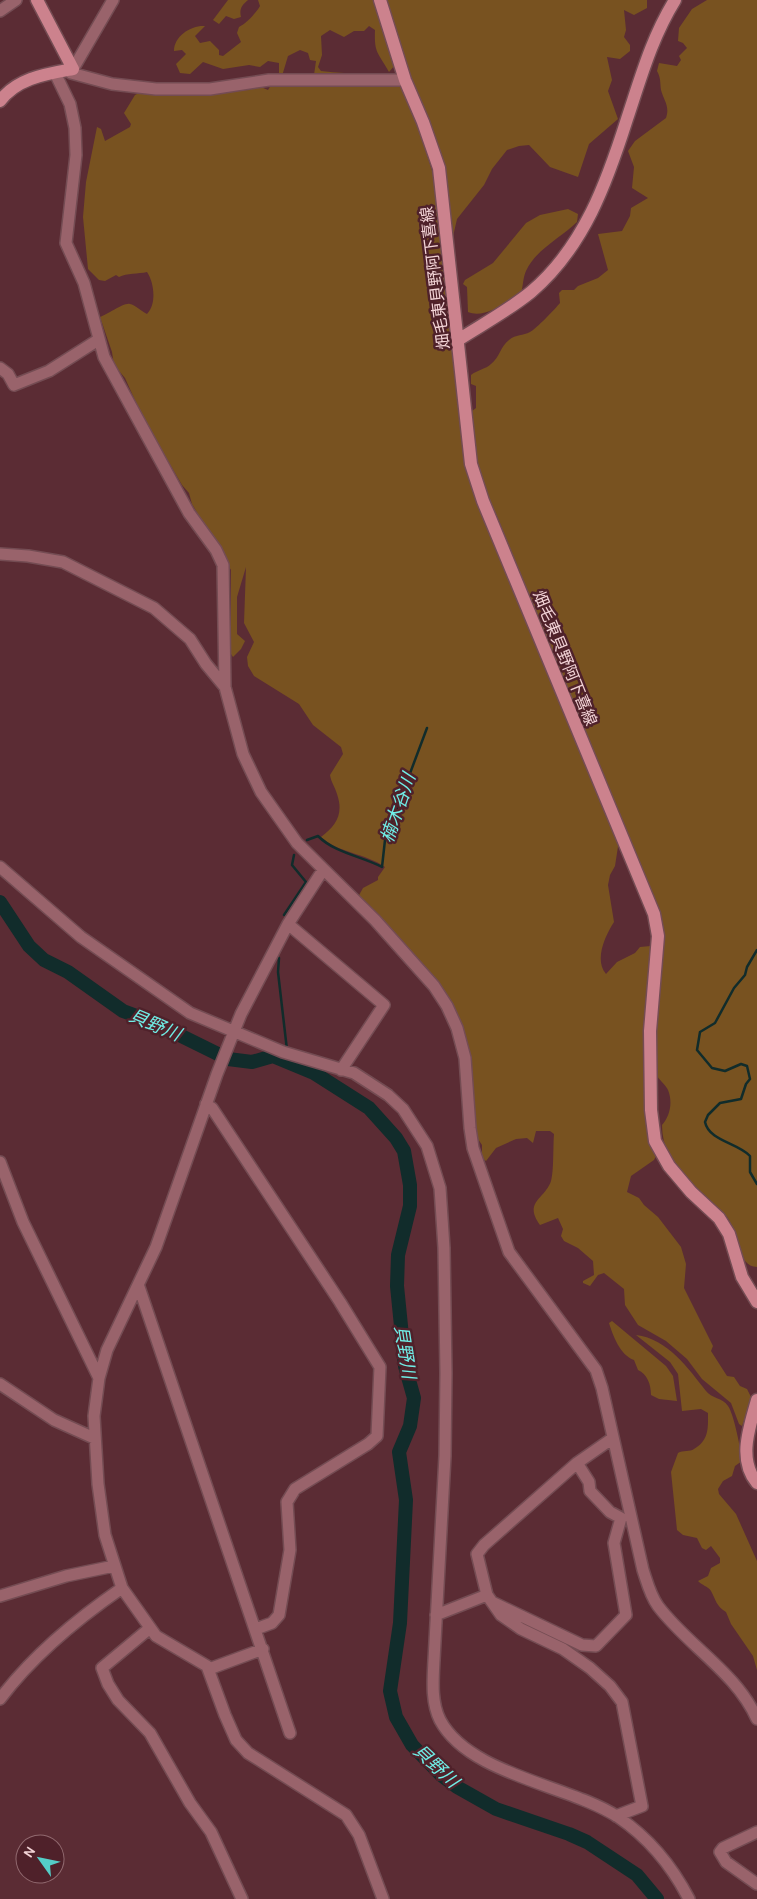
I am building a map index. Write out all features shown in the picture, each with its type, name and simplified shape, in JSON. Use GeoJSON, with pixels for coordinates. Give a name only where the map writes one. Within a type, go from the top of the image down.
{"type":"FeatureCollection","features":[{"type":"Feature","properties":{"kind":"main road"},"geometry":{"type":"LineString","coordinates":[[0,101],[8,89],[18,83],[51,73],[73,70],[37,0]]}},
{"type":"Feature","properties":{"kind":"main road","name":"畑毛東貝野阿下喜線"},"geometry":{"type":"LineString","coordinates":[[380,0],[405,80],[424,122],[439,168],[471,464],[483,501],[654,914],[658,936],[650,1031],[651,1110],[655,1141],[669,1166],[691,1192],[719,1218],[729,1234],[742,1277],[757,1302]]}},
{"type":"Feature","properties":{"kind":"main road"},"geometry":{"type":"LineString","coordinates":[[458,340],[508,309],[532,290],[562,258],[582,231],[611,170],[650,49],[662,21],[676,0]]}},
{"type":"Feature","properties":{"kind":"main road"},"geometry":{"type":"LineString","coordinates":[[757,1400],[745,1449],[749,1466],[757,1483]]}},
{"type":"Feature","properties":{"kind":"street"},"geometry":{"type":"LineString","coordinates":[[0,10],[16,0]]}},
{"type":"Feature","properties":{"kind":"street"},"geometry":{"type":"LineString","coordinates":[[113,0],[71,72],[112,84],[156,89],[210,89],[268,80],[405,80]]}},
{"type":"Feature","properties":{"kind":"street"},"geometry":{"type":"LineString","coordinates":[[73,70],[55,73],[70,104],[75,128],[76,155],[66,243],[84,283],[104,357],[189,513],[216,550],[223,565],[225,687],[232,721],[252,776],[280,823],[323,870],[375,920],[434,986],[447,1006],[458,1028],[465,1058],[470,1128],[474,1148],[502,1235],[509,1252],[596,1370],[614,1438],[643,1570],[657,1604],[672,1623],[733,1682],[744,1696],[757,1719]]}},
{"type":"Feature","properties":{"kind":"street"},"geometry":{"type":"LineString","coordinates":[[0,368],[8,374],[14,385],[49,371],[98,340]]}},
{"type":"Feature","properties":{"kind":"street"},"geometry":{"type":"LineString","coordinates":[[0,554],[28,556],[63,562],[154,608],[190,639],[206,664],[225,687]]}},
{"type":"Feature","properties":{"kind":"street"},"geometry":{"type":"LineString","coordinates":[[0,867],[48,911],[93,946],[190,1013],[288,1053],[341,1070],[354,1072],[388,1095],[403,1109],[427,1146],[440,1188],[444,1248],[445,1456],[433,1687],[435,1707],[447,1729],[461,1744],[481,1758],[616,1816],[643,1836],[660,1854],[689,1899]]}},
{"type":"Feature","properties":{"kind":"street"},"geometry":{"type":"LineString","coordinates":[[323,870],[288,924],[264,966],[217,1074],[156,1247],[139,1287],[107,1350],[99,1378],[95,1403],[94,1438],[105,1535],[122,1588],[156,1636],[185,1652],[208,1669],[236,1740],[248,1753],[346,1815],[352,1822],[359,1835],[383,1899]]}},
{"type":"Feature","properties":{"kind":"street"},"geometry":{"type":"LineString","coordinates":[[288,924],[384,1005],[341,1070]]}},
{"type":"Feature","properties":{"kind":"street"},"geometry":{"type":"LineString","coordinates":[[206,1104],[212,1108],[380,1366],[377,1436],[368,1444],[295,1489],[287,1502],[290,1550],[279,1614],[272,1624],[256,1629]]}},
{"type":"Feature","properties":{"kind":"street"},"geometry":{"type":"LineString","coordinates":[[0,1162],[23,1222],[99,1378]]}},
{"type":"Feature","properties":{"kind":"street"},"geometry":{"type":"LineString","coordinates":[[139,1287],[290,1733]]}},
{"type":"Feature","properties":{"kind":"street"},"geometry":{"type":"LineString","coordinates":[[0,1384],[54,1420],[94,1438]]}},
{"type":"Feature","properties":{"kind":"street"},"geometry":{"type":"LineString","coordinates":[[614,1438],[577,1462],[484,1545],[477,1554],[489,1598],[501,1615],[521,1629],[563,1649],[590,1668],[610,1686],[622,1702],[642,1806],[616,1816]]}},
{"type":"Feature","properties":{"kind":"street"},"geometry":{"type":"LineString","coordinates":[[436,1615],[489,1598],[590,1646],[596,1646],[626,1615],[614,1543],[621,1518],[602,1504],[590,1491],[590,1482],[577,1462]]}},
{"type":"Feature","properties":{"kind":"street"},"geometry":{"type":"LineString","coordinates":[[0,1596],[66,1576],[114,1566]]}},
{"type":"Feature","properties":{"kind":"street"},"geometry":{"type":"LineString","coordinates":[[0,1698],[46,1648],[74,1623],[122,1588]]}},
{"type":"Feature","properties":{"kind":"street"},"geometry":{"type":"LineString","coordinates":[[150,1628],[102,1668],[108,1684],[118,1700],[150,1733],[190,1803],[211,1832],[242,1899]]}},
{"type":"Feature","properties":{"kind":"street"},"geometry":{"type":"LineString","coordinates":[[208,1669],[263,1650]]}},
{"type":"Feature","properties":{"kind":"street"},"geometry":{"type":"LineString","coordinates":[[757,1832],[723,1848],[720,1852],[726,1862],[757,1884]]}},
{"type":"Feature","properties":{"kind":"shaded area"},"geometry":{"type":"Polygon","coordinates":[[[228,0],[248,0],[241,7],[241,17],[234,19],[226,16],[219,24],[213,20],[228,0]]]}},
{"type":"Feature","properties":{"kind":"shaded area"},"geometry":{"type":"Polygon","coordinates":[[[258,0],[374,0],[395,65],[389,72],[376,49],[375,30],[369,26],[364,31],[354,31],[344,37],[330,30],[321,36],[322,55],[318,67],[321,71],[368,74],[371,77],[314,75],[316,61],[310,60],[308,53],[300,50],[288,56],[282,76],[279,75],[279,63],[268,61],[260,67],[249,65],[223,69],[203,62],[190,74],[180,73],[176,64],[186,54],[182,50],[174,51],[177,41],[184,32],[194,27],[205,26],[195,36],[200,43],[210,41],[219,50],[219,55],[223,56],[241,42],[237,33],[239,27],[248,21],[258,9],[260,6],[258,0]]]}},
{"type":"Feature","properties":{"kind":"shaded area"},"geometry":{"type":"Polygon","coordinates":[[[383,0],[647,0],[647,8],[634,15],[624,10],[626,30],[624,37],[630,45],[630,51],[620,59],[607,57],[612,80],[608,91],[618,119],[589,144],[578,177],[550,167],[529,145],[507,150],[492,169],[484,185],[457,219],[452,241],[426,123],[383,0]]]}},
{"type":"Feature","properties":{"kind":"shaded area"},"geometry":{"type":"Polygon","coordinates":[[[707,0],[757,0],[757,1267],[745,1261],[727,1217],[676,1166],[664,1140],[662,1125],[669,1113],[670,1095],[657,1076],[653,899],[497,516],[480,482],[472,436],[472,411],[476,408],[476,386],[471,384],[471,375],[491,364],[509,340],[530,332],[541,323],[560,303],[559,293],[562,290],[574,290],[578,286],[598,278],[608,270],[598,234],[622,231],[630,216],[631,208],[648,198],[632,188],[634,167],[628,151],[635,141],[666,118],[667,107],[657,71],[659,63],[677,66],[681,60],[679,56],[687,48],[678,41],[679,28],[692,9],[707,0]]]}},
{"type":"Feature","properties":{"kind":"shaded area"},"geometry":{"type":"Polygon","coordinates":[[[398,84],[403,88],[416,121],[436,183],[466,464],[471,486],[490,526],[619,840],[615,866],[610,875],[608,885],[614,922],[607,934],[601,955],[601,962],[606,974],[617,962],[635,953],[640,947],[651,946],[657,1154],[654,1160],[631,1176],[627,1192],[639,1198],[658,1217],[681,1247],[686,1264],[684,1288],[713,1346],[711,1351],[727,1376],[734,1377],[740,1386],[747,1389],[752,1399],[742,1426],[739,1424],[731,1403],[702,1379],[687,1359],[666,1341],[638,1325],[625,1305],[624,1289],[604,1273],[598,1275],[590,1286],[583,1283],[583,1281],[594,1275],[593,1261],[578,1248],[564,1241],[561,1236],[563,1229],[558,1218],[540,1225],[535,1217],[534,1206],[551,1181],[554,1134],[550,1131],[536,1131],[533,1143],[527,1138],[516,1139],[496,1148],[486,1161],[482,1158],[482,1145],[476,1136],[469,1058],[426,970],[401,939],[358,897],[363,888],[378,880],[385,867],[377,862],[343,850],[321,837],[334,824],[339,813],[339,801],[330,775],[343,754],[341,747],[313,725],[299,704],[254,676],[248,666],[247,657],[254,642],[244,623],[246,567],[237,597],[237,634],[245,641],[241,649],[233,657],[231,654],[231,570],[192,504],[189,493],[182,485],[143,418],[125,378],[114,365],[112,352],[100,317],[127,304],[147,314],[153,299],[153,287],[147,272],[119,277],[116,275],[105,281],[99,280],[88,269],[83,217],[86,182],[97,127],[101,129],[105,141],[130,127],[131,124],[124,113],[135,95],[141,92],[250,90],[256,85],[268,90],[271,85],[398,84]]]}},
{"type":"Feature","properties":{"kind":"shaded area"},"geometry":{"type":"Polygon","coordinates":[[[568,209],[578,214],[577,222],[542,250],[530,263],[525,273],[521,294],[488,311],[475,314],[468,312],[467,287],[463,284],[465,280],[493,263],[526,223],[540,215],[568,209]]]}},
{"type":"Feature","properties":{"kind":"shaded area"},"geometry":{"type":"Polygon","coordinates":[[[612,1321],[666,1366],[673,1376],[677,1401],[659,1399],[651,1395],[646,1377],[638,1370],[634,1360],[621,1350],[609,1323],[612,1321]]]}},
{"type":"Feature","properties":{"kind":"shaded area"},"geometry":{"type":"Polygon","coordinates":[[[636,1335],[658,1342],[667,1348],[684,1364],[708,1393],[726,1403],[733,1417],[742,1461],[735,1466],[732,1476],[723,1481],[718,1489],[719,1494],[736,1514],[757,1561],[757,1670],[753,1656],[731,1624],[726,1612],[718,1605],[710,1589],[698,1581],[708,1576],[711,1568],[720,1563],[720,1558],[711,1546],[706,1550],[702,1548],[697,1538],[683,1535],[677,1530],[671,1472],[678,1453],[694,1449],[703,1442],[708,1429],[708,1413],[701,1409],[682,1411],[678,1374],[670,1362],[636,1335]]]}},
{"type":"Feature","properties":{"kind":"waterway","name":"楠木谷川"},"geometry":{"type":"LineString","coordinates":[[307,840],[318,836],[340,850],[382,867],[385,840],[427,728]]}},
{"type":"Feature","properties":{"kind":"waterway","name":"楠木谷川"},"geometry":{"type":"LineString","coordinates":[[284,915],[306,882],[292,865],[294,855]]}},
{"type":"Feature","properties":{"kind":"waterway","name":"貝野川"},"geometry":{"type":"LineString","coordinates":[[0,902],[29,946],[44,960],[68,972],[123,1011],[153,1022],[228,1059],[252,1062],[273,1056],[314,1073],[369,1108],[396,1138],[404,1151],[410,1185],[410,1206],[398,1255],[397,1286],[405,1366],[414,1398],[410,1426],[399,1452],[406,1500],[400,1623],[390,1691],[396,1717],[412,1745],[441,1775],[457,1787],[496,1809],[587,1842],[637,1875],[657,1899]]}},
{"type":"Feature","properties":{"kind":"waterway"},"geometry":{"type":"LineString","coordinates":[[757,950],[747,967],[745,975],[734,988],[715,1023],[700,1032],[697,1050],[712,1068],[725,1071],[741,1064],[747,1066],[750,1079],[746,1084],[741,1099],[720,1103],[708,1115],[705,1122],[712,1134],[750,1156],[750,1172],[757,1184]]}},
{"type":"Feature","properties":{"kind":"waterway","name":"楠木谷川"},"geometry":{"type":"LineString","coordinates":[[279,958],[278,972],[287,1050]]}}]}
